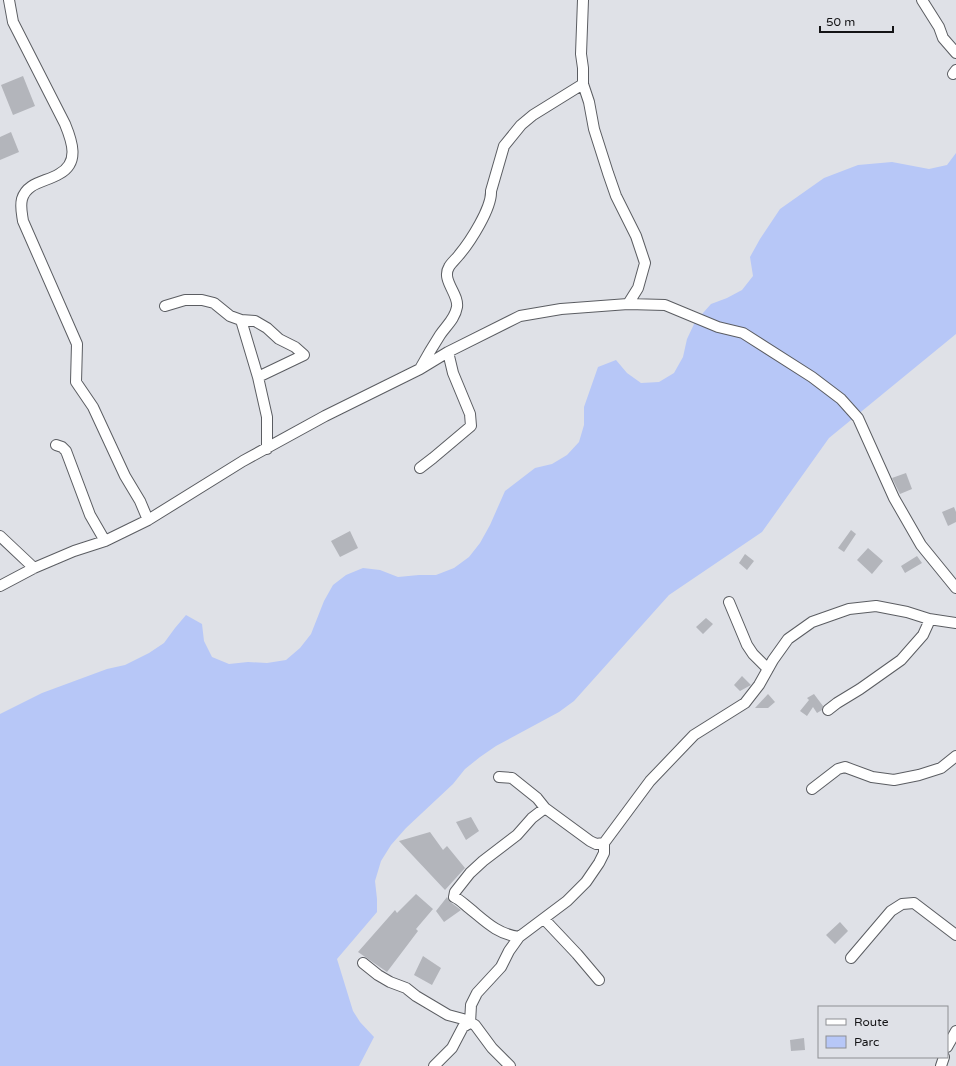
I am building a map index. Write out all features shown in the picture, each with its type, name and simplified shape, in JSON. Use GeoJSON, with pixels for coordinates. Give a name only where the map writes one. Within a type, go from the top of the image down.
{"type":"FeatureCollection","features":[{"type":"Feature","properties":{"kind":"street"},"geometry":{"type":"LineString","coordinates":[[9,0],[13,22],[72,139],[73,149],[71,160],[60,174],[34,184],[27,191],[22,199],[21,208],[23,221],[76,344],[76,382],[93,407],[125,476],[140,501],[148,520]]}},
{"type":"Feature","properties":{"kind":"street"},"geometry":{"type":"LineString","coordinates":[[583,0],[581,54],[583,84],[589,102],[594,129],[608,173],[616,196],[636,236],[645,263],[638,288],[628,304]]}},
{"type":"Feature","properties":{"kind":"street"},"geometry":{"type":"LineString","coordinates":[[922,0],[944,38],[956,54]]}},
{"type":"Feature","properties":{"kind":"street"},"geometry":{"type":"LineString","coordinates":[[420,369],[441,333],[451,322],[457,307],[455,296],[447,275],[448,268],[477,231],[492,199],[491,191],[504,146],[521,125],[533,115],[583,84]]}},
{"type":"Feature","properties":{"kind":"street"},"geometry":{"type":"LineString","coordinates":[[165,306],[185,300],[202,300],[214,303],[230,316],[241,320],[255,322],[267,328],[279,339],[295,347],[304,355],[258,377]]}},
{"type":"Feature","properties":{"kind":"street"},"geometry":{"type":"LineString","coordinates":[[0,586],[34,568],[74,551],[105,541],[148,520],[243,461],[339,409],[420,369],[448,352],[520,316],[561,309],[628,304],[665,305],[718,328],[743,333],[812,377],[841,399],[858,418],[894,498],[921,545],[956,588]]}},
{"type":"Feature","properties":{"kind":"street"},"geometry":{"type":"LineString","coordinates":[[241,320],[258,377],[267,417],[267,449]]}},
{"type":"Feature","properties":{"kind":"street"},"geometry":{"type":"LineString","coordinates":[[420,468],[470,426],[470,414],[453,373],[448,352]]}},
{"type":"Feature","properties":{"kind":"street"},"geometry":{"type":"LineString","coordinates":[[56,445],[62,447],[66,451],[90,515],[105,541]]}},
{"type":"Feature","properties":{"kind":"street"},"geometry":{"type":"LineString","coordinates":[[0,536],[34,568]]}},
{"type":"Feature","properties":{"kind":"street"},"geometry":{"type":"LineString","coordinates":[[729,602],[747,645],[753,654],[768,669]]}},
{"type":"Feature","properties":{"kind":"street"},"geometry":{"type":"LineString","coordinates":[[470,1023],[471,1005],[477,993],[501,967],[509,951],[519,937],[567,901],[586,882],[604,853],[604,843],[650,781],[694,735],[745,703],[759,685],[788,639],[812,622],[849,609],[876,606],[907,612],[929,619],[956,623]]}},
{"type":"Feature","properties":{"kind":"street"},"geometry":{"type":"LineString","coordinates":[[828,710],[901,660],[923,635],[929,619]]}},
{"type":"Feature","properties":{"kind":"street"},"geometry":{"type":"LineString","coordinates":[[812,789],[838,769],[845,767],[872,777],[894,780],[919,776],[941,768],[956,756]]}},
{"type":"Feature","properties":{"kind":"street"},"geometry":{"type":"LineString","coordinates":[[500,777],[512,778],[537,798],[544,808],[590,841],[596,844],[604,843]]}},
{"type":"Feature","properties":{"kind":"street"},"geometry":{"type":"LineString","coordinates":[[519,937],[508,935],[499,931],[485,922],[454,897],[455,892],[470,873],[517,835],[532,818],[544,808]]}},
{"type":"Feature","properties":{"kind":"street"},"geometry":{"type":"LineString","coordinates":[[851,958],[891,912],[902,904],[914,903],[956,935]]}},
{"type":"Feature","properties":{"kind":"street"},"geometry":{"type":"LineString","coordinates":[[544,919],[599,980]]}},
{"type":"Feature","properties":{"kind":"street"},"geometry":{"type":"LineString","coordinates":[[363,962],[378,975],[390,982],[406,988],[416,996],[448,1015],[475,1025],[492,1048],[510,1066]]}},
{"type":"Feature","properties":{"kind":"street"},"geometry":{"type":"LineString","coordinates":[[434,1066],[452,1048],[463,1027],[470,1023]]}},
{"type":"Feature","properties":{"kind":"street"},"geometry":{"type":"LineString","coordinates":[[948,1045],[956,1031]]}},
{"type":"Feature","properties":{"kind":"green space"},"geometry":{"type":"Polygon","coordinates":[[[956,153],[956,334],[829,438],[762,532],[669,595],[574,701],[559,712],[496,746],[480,757],[465,769],[453,784],[406,828],[391,845],[381,861],[375,881],[377,912],[337,959],[353,1011],[360,1022],[374,1037],[359,1066],[0,1066],[0,714],[42,693],[107,669],[125,665],[149,653],[164,643],[186,615],[202,624],[204,641],[212,657],[229,664],[248,662],[267,663],[286,660],[300,648],[311,634],[324,601],[333,585],[346,575],[363,568],[380,570],[398,577],[436,575],[454,568],[469,557],[480,543],[490,525],[505,491],[535,468],[552,464],[567,455],[579,442],[584,425],[584,407],[598,367],[616,360],[627,373],[641,383],[659,382],[674,373],[683,357],[687,339],[695,322],[711,304],[742,290],[753,276],[750,257],[780,209],[824,178],[858,165],[892,162],[929,169],[947,165],[956,153]]]}},
{"type":"Feature","properties":{"kind":"building"},"geometry":{"type":"Polygon","coordinates":[[[23,76],[35,106],[13,115],[1,85],[23,76]]]}},
{"type":"Feature","properties":{"kind":"building"},"geometry":{"type":"Polygon","coordinates":[[[11,132],[19,152],[0,160],[0,137],[11,132]]]}},
{"type":"Feature","properties":{"kind":"building"},"geometry":{"type":"Polygon","coordinates":[[[906,473],[912,489],[900,494],[892,478],[906,473]]]}},
{"type":"Feature","properties":{"kind":"building"},"geometry":{"type":"Polygon","coordinates":[[[954,507],[956,512],[956,522],[948,526],[942,512],[954,507]]]}},
{"type":"Feature","properties":{"kind":"building"},"geometry":{"type":"Polygon","coordinates":[[[851,530],[856,534],[844,552],[838,548],[851,530]]]}},
{"type":"Feature","properties":{"kind":"building"},"geometry":{"type":"Polygon","coordinates":[[[350,531],[358,548],[340,557],[331,541],[350,531]]]}},
{"type":"Feature","properties":{"kind":"building"},"geometry":{"type":"Polygon","coordinates":[[[868,548],[883,561],[872,574],[857,560],[868,548]]]}},
{"type":"Feature","properties":{"kind":"building"},"geometry":{"type":"Polygon","coordinates":[[[745,554],[754,561],[747,570],[739,563],[745,554]]]}},
{"type":"Feature","properties":{"kind":"building"},"geometry":{"type":"Polygon","coordinates":[[[917,556],[922,563],[905,573],[901,566],[917,556]]]}},
{"type":"Feature","properties":{"kind":"building"},"geometry":{"type":"Polygon","coordinates":[[[706,618],[713,624],[703,634],[696,627],[706,618]]]}},
{"type":"Feature","properties":{"kind":"building"},"geometry":{"type":"Polygon","coordinates":[[[742,676],[751,685],[740,691],[734,685],[742,676]]]}},
{"type":"Feature","properties":{"kind":"building"},"geometry":{"type":"Polygon","coordinates":[[[768,694],[775,702],[768,708],[755,708],[768,694]]]}},
{"type":"Feature","properties":{"kind":"building"},"geometry":{"type":"Polygon","coordinates":[[[814,694],[823,706],[822,710],[817,713],[813,707],[807,716],[800,711],[809,700],[807,698],[814,694]]]}},
{"type":"Feature","properties":{"kind":"building"},"geometry":{"type":"Polygon","coordinates":[[[471,817],[479,831],[466,840],[456,822],[471,817]]]}},
{"type":"Feature","properties":{"kind":"building"},"geometry":{"type":"Polygon","coordinates":[[[430,832],[443,850],[447,846],[465,868],[445,890],[399,841],[430,832]]]}},
{"type":"Feature","properties":{"kind":"building"},"geometry":{"type":"Polygon","coordinates":[[[416,894],[433,909],[416,929],[418,931],[387,972],[358,952],[395,910],[397,913],[416,894]]]}},
{"type":"Feature","properties":{"kind":"building"},"geometry":{"type":"Polygon","coordinates":[[[447,897],[449,901],[461,910],[444,922],[436,911],[447,897]]]}},
{"type":"Feature","properties":{"kind":"building"},"geometry":{"type":"Polygon","coordinates":[[[840,922],[848,931],[835,944],[826,935],[840,922]]]}},
{"type":"Feature","properties":{"kind":"building"},"geometry":{"type":"Polygon","coordinates":[[[423,956],[441,968],[432,985],[414,975],[423,956]]]}},
{"type":"Feature","properties":{"kind":"building"},"geometry":{"type":"Polygon","coordinates":[[[804,1038],[805,1050],[791,1051],[790,1040],[804,1038]]]}}]}
